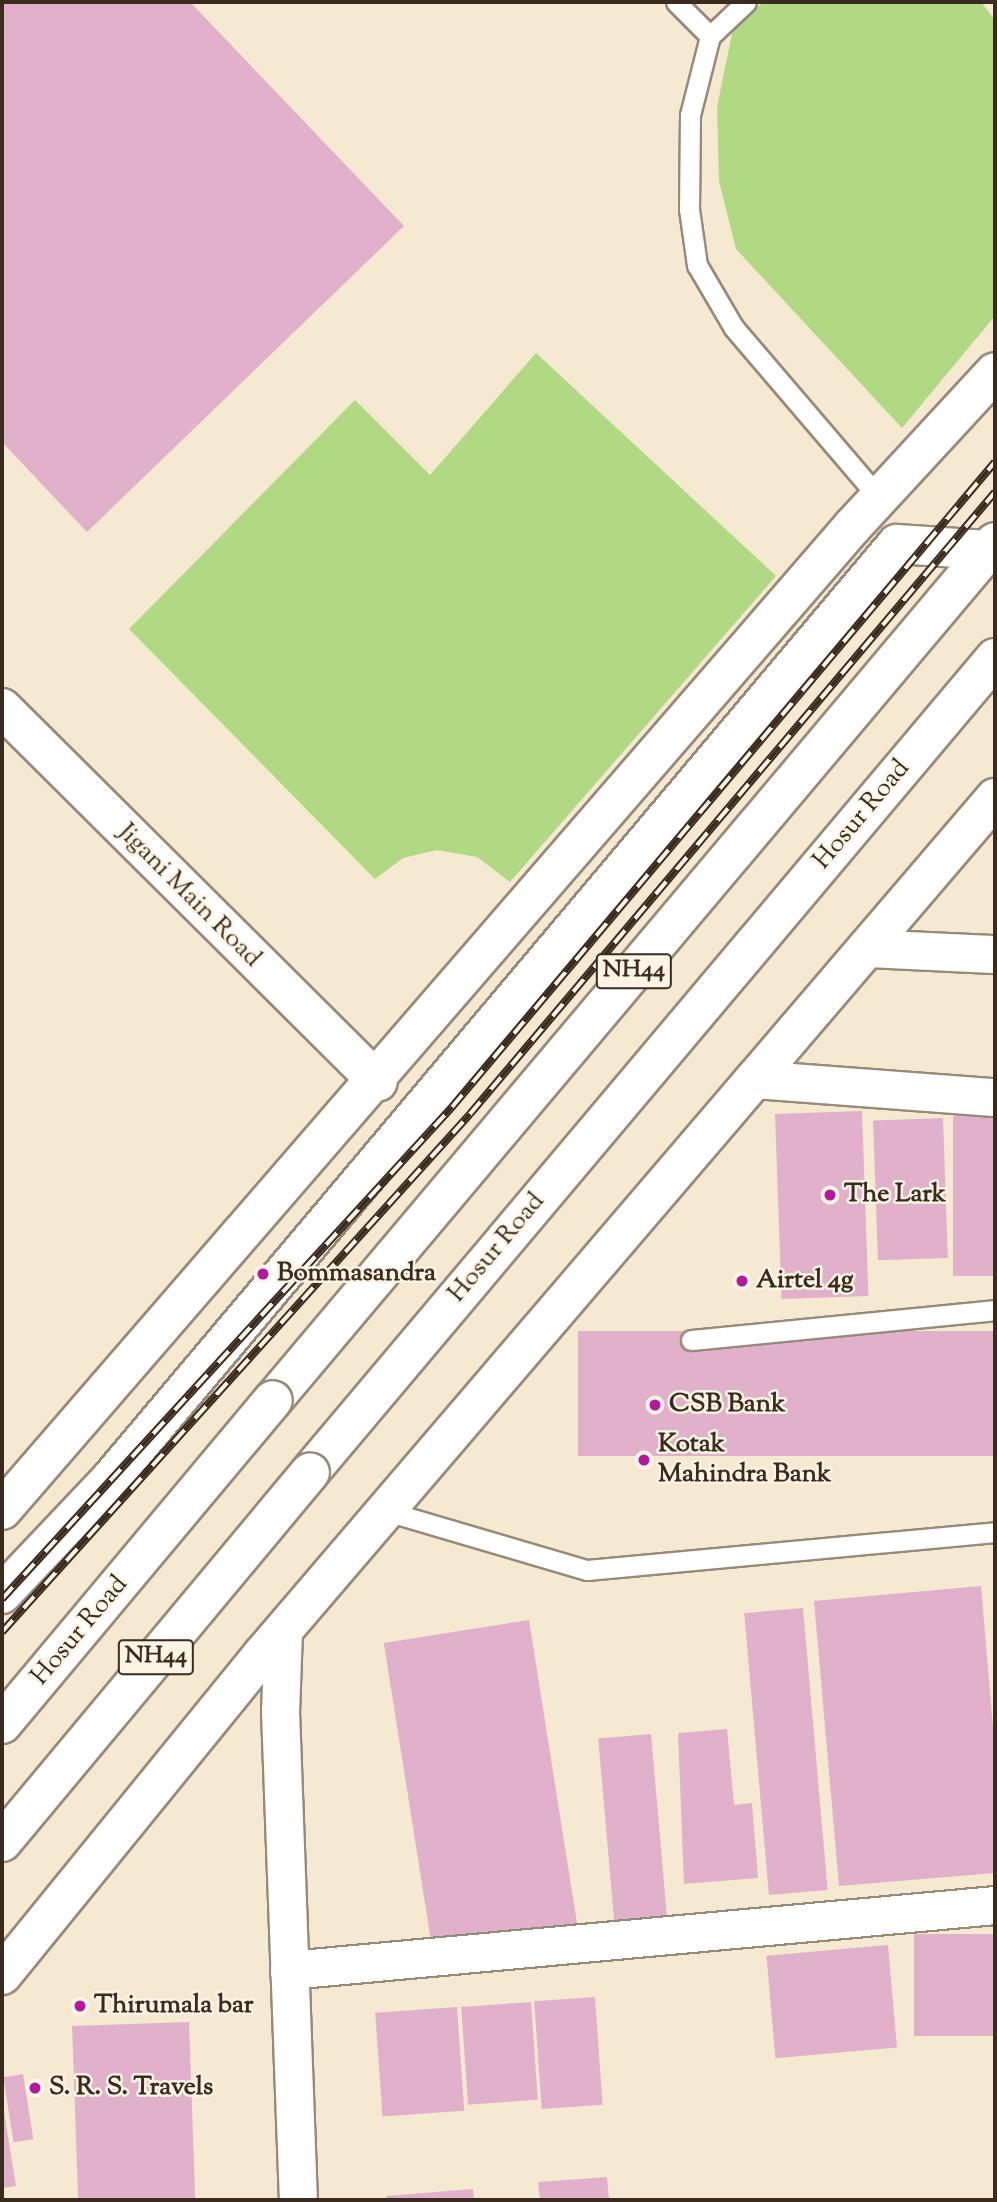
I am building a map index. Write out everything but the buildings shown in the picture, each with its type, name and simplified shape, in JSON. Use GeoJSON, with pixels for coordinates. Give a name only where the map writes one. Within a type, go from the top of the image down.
{"type":"FeatureCollection","features":[{"type":"Feature","properties":{"kind":"main road"},"geometry":{"type":"LineString","coordinates":[[2,1510],[285,1190],[879,498],[995,372]]}},
{"type":"Feature","properties":{"kind":"main road"},"geometry":{"type":"LineString","coordinates":[[2,1594],[109,1481],[897,544],[992,546]]}},
{"type":"Feature","properties":{"kind":"main road","name":"Hosur Road"},"geometry":{"type":"LineString","coordinates":[[2,1724],[992,546]]}},
{"type":"Feature","properties":{"kind":"main road","name":"Hosur Road"},"geometry":{"type":"LineString","coordinates":[[2,1842],[995,658]]}},
{"type":"Feature","properties":{"kind":"main road","name":"Jigani Main Road"},"geometry":{"type":"LineString","coordinates":[[2,708],[378,1082]]}},
{"type":"Feature","properties":{"kind":"main road"},"geometry":{"type":"LineString","coordinates":[[2,1975],[283,1632],[995,798]]}},
{"type":"Feature","properties":{"kind":"main road"},"geometry":{"type":"LineString","coordinates":[[285,1190],[321,1228]]}},
{"type":"Feature","properties":{"kind":"street"},"geometry":{"type":"LineString","coordinates":[[866,948],[995,954]]}},
{"type":"Feature","properties":{"kind":"street"},"geometry":{"type":"LineString","coordinates":[[753,1079],[995,1097]]}},
{"type":"Feature","properties":{"kind":"street"},"geometry":{"type":"LineString","coordinates":[[283,1632],[289,1970],[298,2200]]}},
{"type":"Feature","properties":{"kind":"street"},"geometry":{"type":"LineString","coordinates":[[289,1970],[995,1905]]}},
{"type":"Feature","properties":{"kind":"lane"},"geometry":{"type":"LineString","coordinates":[[676,2],[710,36]]}},
{"type":"Feature","properties":{"kind":"lane"},"geometry":{"type":"LineString","coordinates":[[746,2],[710,36],[690,115],[689,209],[697,265],[734,328],[879,498]]}},
{"type":"Feature","properties":{"kind":"lane"},"geometry":{"type":"LineString","coordinates":[[691,1340],[995,1310]]}},
{"type":"Feature","properties":{"kind":"lane"},"geometry":{"type":"LineString","coordinates":[[386,1510],[587,1570],[995,1532]]}},
{"type":"Feature","properties":{"kind":"green space"},"geometry":{"type":"Polygon","coordinates":[[[763,2],[981,2],[995,20],[995,316],[902,428],[736,249],[719,181],[717,107],[733,29],[763,2]]]}},
{"type":"Feature","properties":{"kind":"green space"},"geometry":{"type":"Polygon","coordinates":[[[536,353],[776,576],[510,882],[477,857],[437,850],[403,858],[375,879],[129,629],[355,400],[430,475],[536,353]]]}},
{"type":"Feature","properties":{"kind":"railway"},"geometry":{"type":"LineString","coordinates":[[2,1599],[452,1107],[995,462]]}},
{"type":"Feature","properties":{"kind":"railway"},"geometry":{"type":"LineString","coordinates":[[2,1632],[470,1114],[995,492]]}},
{"type":"Feature","properties":{"kind":"place","name":"The Lark"},"geometry":{"type":"Point","coordinates":[830,1195]}},
{"type":"Feature","properties":{"kind":"place","name":"Bommasandra"},"geometry":{"type":"Point","coordinates":[263,1274]}},
{"type":"Feature","properties":{"kind":"place","name":"Airtel 4g"},"geometry":{"type":"Point","coordinates":[742,1281]}},
{"type":"Feature","properties":{"kind":"place","name":"CSB Bank"},"geometry":{"type":"Point","coordinates":[655,1405]}},
{"type":"Feature","properties":{"kind":"place","name":"Kotak Mahindra Bank"},"geometry":{"type":"Point","coordinates":[644,1460]}},
{"type":"Feature","properties":{"kind":"place","name":"Thirumala bar"},"geometry":{"type":"Point","coordinates":[80,2006]}},
{"type":"Feature","properties":{"kind":"place","name":"S. R. S. Travels"},"geometry":{"type":"Point","coordinates":[35,2088]}}]}
